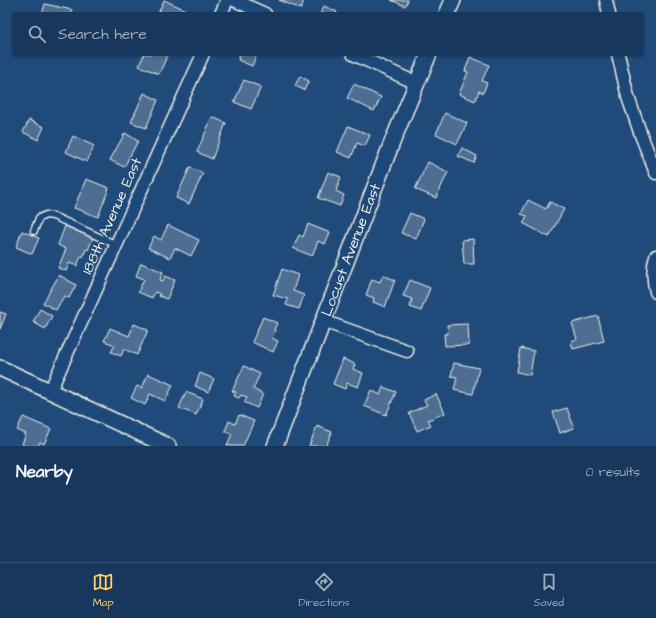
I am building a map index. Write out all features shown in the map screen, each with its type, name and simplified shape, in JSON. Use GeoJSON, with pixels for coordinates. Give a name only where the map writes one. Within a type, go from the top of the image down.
{"type":"FeatureCollection","features":[{"type":"Feature","properties":{"kind":"street"},"geometry":{"type":"LineString","coordinates":[[222,12],[228,0]]}},
{"type":"Feature","properties":{"kind":"street"},"geometry":{"type":"LineString","coordinates":[[234,0],[261,12]]}},
{"type":"Feature","properties":{"kind":"street"},"geometry":{"type":"LineString","coordinates":[[448,12],[453,0]]}},
{"type":"Feature","properties":{"kind":"street"},"geometry":{"type":"LineString","coordinates":[[606,0],[609,12]]}},
{"type":"Feature","properties":{"kind":"street","name":"188th Avenue East"},"geometry":{"type":"LineString","coordinates":[[50,391],[202,56]]}},
{"type":"Feature","properties":{"kind":"street"},"geometry":{"type":"LineString","coordinates":[[357,56],[416,83]]}},
{"type":"Feature","properties":{"kind":"street","name":"Locust Avenue East"},"geometry":{"type":"LineString","coordinates":[[275,446],[393,140],[428,56]]}},
{"type":"Feature","properties":{"kind":"street"},"geometry":{"type":"LineString","coordinates":[[618,56],[628,97],[656,173]]}},
{"type":"Feature","properties":{"kind":"street"},"geometry":{"type":"LineString","coordinates":[[656,256],[653,279],[656,292]]}},
{"type":"Feature","properties":{"kind":"street"},"geometry":{"type":"LineString","coordinates":[[323,321],[407,351]]}},
{"type":"Feature","properties":{"kind":"street"},"geometry":{"type":"LineString","coordinates":[[0,368],[168,446]]}},
{"type":"Feature","properties":{"kind":"lane"},"geometry":{"type":"LineString","coordinates":[[34,231],[39,218],[46,215],[53,216],[117,245]]}},
{"type":"Feature","properties":{"kind":"building"},"geometry":{"type":"Polygon","coordinates":[[[164,0],[188,11],[188,12],[159,12],[164,0]]]}},
{"type":"Feature","properties":{"kind":"building"},"geometry":{"type":"Polygon","coordinates":[[[279,0],[304,0],[301,9],[279,0]]]}},
{"type":"Feature","properties":{"kind":"building"},"geometry":{"type":"Polygon","coordinates":[[[391,0],[408,0],[405,6],[391,0]]]}},
{"type":"Feature","properties":{"kind":"building"},"geometry":{"type":"Polygon","coordinates":[[[45,4],[72,10],[72,12],[43,12],[45,4]]]}},
{"type":"Feature","properties":{"kind":"building"},"geometry":{"type":"Polygon","coordinates":[[[324,6],[337,12],[321,12],[324,6]]]}},
{"type":"Feature","properties":{"kind":"building"},"geometry":{"type":"Polygon","coordinates":[[[143,56],[167,56],[159,74],[139,66],[143,56]]]}},
{"type":"Feature","properties":{"kind":"building"},"geometry":{"type":"Polygon","coordinates":[[[239,56],[256,56],[252,66],[238,60],[239,56]]]}},
{"type":"Feature","properties":{"kind":"building"},"geometry":{"type":"Polygon","coordinates":[[[470,57],[489,65],[482,81],[487,83],[483,93],[479,91],[475,101],[459,94],[468,72],[465,71],[470,57]]]}},
{"type":"Feature","properties":{"kind":"building"},"geometry":{"type":"Polygon","coordinates":[[[300,76],[309,81],[304,90],[295,86],[300,76]]]}},
{"type":"Feature","properties":{"kind":"building"},"geometry":{"type":"Polygon","coordinates":[[[244,80],[261,87],[251,109],[234,102],[244,80]]]}},
{"type":"Feature","properties":{"kind":"building"},"geometry":{"type":"Polygon","coordinates":[[[354,84],[381,97],[374,111],[347,98],[354,84]]]}},
{"type":"Feature","properties":{"kind":"building"},"geometry":{"type":"Polygon","coordinates":[[[144,93],[158,100],[146,128],[131,122],[144,93]]]}},
{"type":"Feature","properties":{"kind":"building"},"geometry":{"type":"Polygon","coordinates":[[[445,113],[467,123],[457,144],[436,134],[445,113]]]}},
{"type":"Feature","properties":{"kind":"building"},"geometry":{"type":"Polygon","coordinates":[[[212,117],[226,123],[212,159],[197,152],[212,117]]]}},
{"type":"Feature","properties":{"kind":"building"},"geometry":{"type":"Polygon","coordinates":[[[29,120],[44,127],[38,140],[23,132],[29,120]]]}},
{"type":"Feature","properties":{"kind":"building"},"geometry":{"type":"Polygon","coordinates":[[[348,126],[370,135],[365,146],[357,143],[351,158],[337,152],[348,126]]]}},
{"type":"Feature","properties":{"kind":"building"},"geometry":{"type":"Polygon","coordinates":[[[125,133],[138,141],[124,167],[110,160],[125,133]]]}},
{"type":"Feature","properties":{"kind":"building"},"geometry":{"type":"Polygon","coordinates":[[[73,136],[94,146],[87,162],[66,152],[73,136]]]}},
{"type":"Feature","properties":{"kind":"building"},"geometry":{"type":"Polygon","coordinates":[[[462,148],[477,156],[474,163],[458,156],[462,148]]]}},
{"type":"Feature","properties":{"kind":"building"},"geometry":{"type":"Polygon","coordinates":[[[428,162],[448,172],[436,198],[415,189],[428,162]]]}},
{"type":"Feature","properties":{"kind":"building"},"geometry":{"type":"Polygon","coordinates":[[[190,167],[203,173],[189,204],[176,198],[190,167]]]}},
{"type":"Feature","properties":{"kind":"building"},"geometry":{"type":"Polygon","coordinates":[[[328,172],[341,177],[336,191],[344,195],[340,206],[318,198],[328,172]]]}},
{"type":"Feature","properties":{"kind":"building"},"geometry":{"type":"Polygon","coordinates":[[[86,179],[109,188],[98,217],[74,208],[86,179]]]}},
{"type":"Feature","properties":{"kind":"building"},"geometry":{"type":"Polygon","coordinates":[[[528,200],[546,209],[550,202],[564,209],[549,237],[523,223],[527,216],[521,214],[528,200]]]}},
{"type":"Feature","properties":{"kind":"building"},"geometry":{"type":"Polygon","coordinates":[[[410,213],[424,219],[416,239],[401,233],[410,213]]]}},
{"type":"Feature","properties":{"kind":"building"},"geometry":{"type":"Polygon","coordinates":[[[308,224],[330,233],[325,244],[318,241],[312,256],[293,248],[299,235],[303,237],[308,224]]]}},
{"type":"Feature","properties":{"kind":"building"},"geometry":{"type":"Polygon","coordinates":[[[168,225],[199,240],[191,256],[175,248],[170,258],[148,248],[154,236],[161,240],[168,225]]]}},
{"type":"Feature","properties":{"kind":"building"},"geometry":{"type":"Polygon","coordinates":[[[65,226],[93,238],[88,250],[86,249],[83,257],[81,256],[77,266],[69,263],[66,271],[58,268],[66,249],[58,245],[65,226]]]}},
{"type":"Feature","properties":{"kind":"building"},"geometry":{"type":"Polygon","coordinates":[[[22,231],[39,238],[32,254],[16,247],[22,231]]]}},
{"type":"Feature","properties":{"kind":"building"},"geometry":{"type":"Polygon","coordinates":[[[473,239],[474,264],[464,264],[462,240],[473,239]]]}},
{"type":"Feature","properties":{"kind":"building"},"geometry":{"type":"Polygon","coordinates":[[[141,263],[163,272],[160,280],[163,281],[165,276],[175,280],[167,299],[159,296],[160,294],[155,292],[152,298],[138,292],[144,279],[136,276],[141,263]]]}},
{"type":"Feature","properties":{"kind":"building"},"geometry":{"type":"Polygon","coordinates":[[[282,269],[298,275],[293,291],[304,295],[299,309],[286,305],[288,299],[273,295],[282,269]]]}},
{"type":"Feature","properties":{"kind":"building"},"geometry":{"type":"Polygon","coordinates":[[[59,275],[76,285],[69,298],[64,296],[56,310],[43,303],[59,275]]]}},
{"type":"Feature","properties":{"kind":"building"},"geometry":{"type":"Polygon","coordinates":[[[383,275],[395,280],[385,307],[373,302],[374,298],[366,295],[372,279],[380,282],[383,275]]]}},
{"type":"Feature","properties":{"kind":"building"},"geometry":{"type":"Polygon","coordinates":[[[410,280],[430,288],[421,311],[410,307],[412,299],[403,296],[410,280]]]}},
{"type":"Feature","properties":{"kind":"building"},"geometry":{"type":"Polygon","coordinates":[[[40,309],[52,316],[45,329],[33,322],[40,309]]]}},
{"type":"Feature","properties":{"kind":"building"},"geometry":{"type":"Polygon","coordinates":[[[0,312],[6,314],[0,329],[0,312]]]}},
{"type":"Feature","properties":{"kind":"building"},"geometry":{"type":"Polygon","coordinates":[[[598,316],[604,341],[573,349],[571,341],[577,339],[572,323],[598,316]]]}},
{"type":"Feature","properties":{"kind":"building"},"geometry":{"type":"Polygon","coordinates":[[[263,317],[277,323],[272,338],[278,341],[273,352],[252,342],[263,317]]]}},
{"type":"Feature","properties":{"kind":"building"},"geometry":{"type":"Polygon","coordinates":[[[134,324],[148,330],[137,355],[124,349],[121,356],[111,352],[115,345],[104,341],[110,328],[129,336],[134,324]]]}},
{"type":"Feature","properties":{"kind":"building"},"geometry":{"type":"Polygon","coordinates":[[[468,324],[469,345],[445,346],[444,334],[448,334],[447,325],[468,324]]]}},
{"type":"Feature","properties":{"kind":"building"},"geometry":{"type":"Polygon","coordinates":[[[521,348],[534,351],[530,375],[517,372],[521,348]]]}},
{"type":"Feature","properties":{"kind":"building"},"geometry":{"type":"Polygon","coordinates":[[[343,359],[355,364],[353,369],[363,373],[358,387],[347,383],[345,389],[333,384],[343,359]]]}},
{"type":"Feature","properties":{"kind":"building"},"geometry":{"type":"Polygon","coordinates":[[[454,363],[479,368],[473,394],[454,390],[457,377],[451,376],[454,363]]]}},
{"type":"Feature","properties":{"kind":"building"},"geometry":{"type":"Polygon","coordinates":[[[244,366],[260,374],[253,389],[263,394],[257,408],[244,402],[247,397],[241,395],[239,398],[234,396],[236,392],[232,391],[244,366]]]}},
{"type":"Feature","properties":{"kind":"building"},"geometry":{"type":"Polygon","coordinates":[[[200,373],[214,379],[208,392],[195,386],[200,373]]]}},
{"type":"Feature","properties":{"kind":"building"},"geometry":{"type":"Polygon","coordinates":[[[148,374],[173,385],[165,401],[150,394],[145,405],[131,398],[137,386],[142,388],[148,374]]]}},
{"type":"Feature","properties":{"kind":"building"},"geometry":{"type":"Polygon","coordinates":[[[383,387],[396,392],[386,415],[364,406],[371,390],[380,395],[383,387]]]}},
{"type":"Feature","properties":{"kind":"building"},"geometry":{"type":"Polygon","coordinates":[[[186,392],[203,399],[196,415],[179,408],[186,392]]]}},
{"type":"Feature","properties":{"kind":"building"},"geometry":{"type":"Polygon","coordinates":[[[436,394],[445,413],[428,420],[431,425],[417,431],[409,413],[427,405],[424,400],[436,394]]]}},
{"type":"Feature","properties":{"kind":"building"},"geometry":{"type":"Polygon","coordinates":[[[567,408],[574,428],[560,433],[553,412],[567,408]]]}},
{"type":"Feature","properties":{"kind":"building"},"geometry":{"type":"Polygon","coordinates":[[[239,415],[254,421],[243,446],[227,445],[232,434],[225,431],[229,421],[235,424],[239,415]]]}},
{"type":"Feature","properties":{"kind":"building"},"geometry":{"type":"Polygon","coordinates":[[[23,417],[51,429],[44,444],[40,442],[38,446],[25,446],[22,444],[26,434],[17,430],[23,417]]]}},
{"type":"Feature","properties":{"kind":"building"},"geometry":{"type":"Polygon","coordinates":[[[317,426],[332,432],[326,446],[309,446],[317,426]]]}}]}
